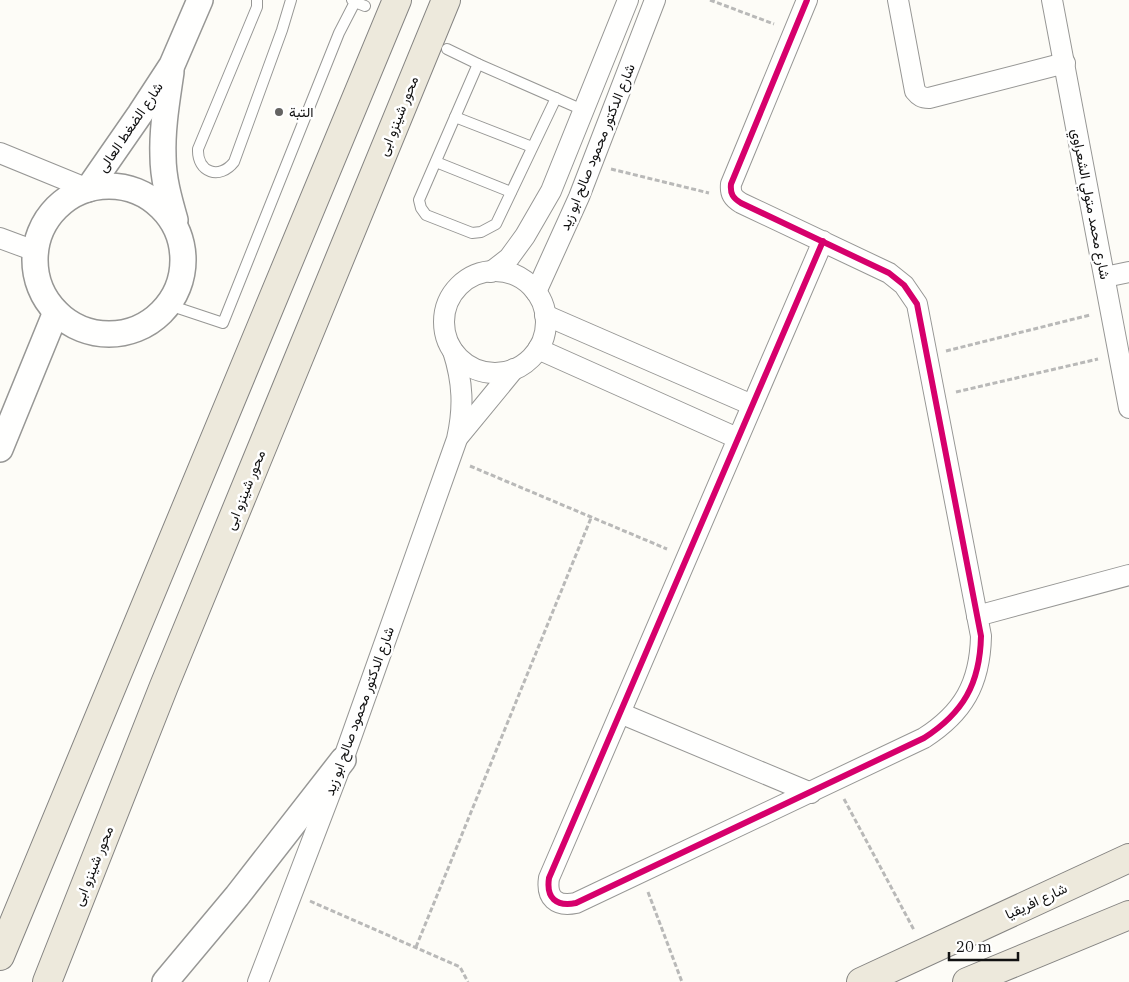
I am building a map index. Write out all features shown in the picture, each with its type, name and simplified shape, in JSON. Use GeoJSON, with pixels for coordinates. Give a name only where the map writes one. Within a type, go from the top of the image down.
{"type":"FeatureCollection","features":[{"type":"Feature","properties":{"kind":"main road"},"geometry":{"type":"LineString","coordinates":[[0,956],[397,0]]}},
{"type":"Feature","properties":{"kind":"main road","name":"محور شينزو ابى"},"geometry":{"type":"LineString","coordinates":[[47,982],[164,686],[446,0]]}},
{"type":"Feature","properties":{"kind":"main road","name":"شارع افريقيا"},"geometry":{"type":"LineString","coordinates":[[862,982],[1129,858]]}},
{"type":"Feature","properties":{"kind":"main road"},"geometry":{"type":"LineString","coordinates":[[967,982],[1129,915]]}},
{"type":"Feature","properties":{"kind":"street","name":"شارع الضغط العالى"},"geometry":{"type":"LineString","coordinates":[[88,189],[172,65],[200,0]]}},
{"type":"Feature","properties":{"kind":"street","name":"شارع الدكتور محمود صالح ابو زيد"},"geometry":{"type":"LineString","coordinates":[[491,272],[509,258],[539,214],[551,190],[628,0]]}},
{"type":"Feature","properties":{"kind":"street","name":"شارع الدكتور محمود صالح ابو زيد"},"geometry":{"type":"LineString","coordinates":[[536,292],[579,197],[656,0]]}},
{"type":"Feature","properties":{"kind":"street"},"geometry":{"type":"LineString","coordinates":[[807,0],[731,184],[730,192],[734,199],[823,241],[889,273],[904,285],[917,304],[977,616],[980,636],[980,657],[976,677],[956,713],[941,728],[924,738],[576,903],[567,905],[558,902],[551,896],[548,887],[549,878],[823,241]]}},
{"type":"Feature","properties":{"kind":"street"},"geometry":{"type":"LineString","coordinates":[[898,0],[915,91],[924,98],[1064,63]]}},
{"type":"Feature","properties":{"kind":"street","name":"شارع محمد متولي الشعراوي"},"geometry":{"type":"LineString","coordinates":[[1052,0],[1129,408]]}},
{"type":"Feature","properties":{"kind":"street","name":"شارع الضغط العالى"},"geometry":{"type":"LineString","coordinates":[[172,65],[162,134],[162,158],[177,229]]}},
{"type":"Feature","properties":{"kind":"street"},"geometry":{"type":"LineString","coordinates":[[0,153],[88,189]]}},
{"type":"Feature","properties":{"kind":"street"},"geometry":{"type":"LineString","coordinates":[[102,186],[130,188],[158,203],[169,215],[177,229],[182,244],[184,260],[182,276],[177,291],[169,305],[158,316],[144,325],[114,334],[98,334],[68,322],[56,312],[41,290],[36,278],[35,252],[42,228],[48,217],[76,193],[102,186]]}},
{"type":"Feature","properties":{"kind":"street"},"geometry":{"type":"LineString","coordinates":[[0,238],[35,252]]}},
{"type":"Feature","properties":{"kind":"street"},"geometry":{"type":"LineString","coordinates":[[491,272],[504,272],[516,276],[536,292],[545,315],[545,333],[538,348],[528,361],[514,369],[501,373],[487,373],[474,369],[462,361],[453,351],[447,341],[444,330],[446,306],[459,286],[468,278],[491,272]]}},
{"type":"Feature","properties":{"kind":"street"},"geometry":{"type":"LineString","coordinates":[[1105,277],[1129,272]]}},
{"type":"Feature","properties":{"kind":"street"},"geometry":{"type":"LineString","coordinates":[[0,449],[56,312]]}},
{"type":"Feature","properties":{"kind":"street"},"geometry":{"type":"LineString","coordinates":[[545,315],[752,405]]}},
{"type":"Feature","properties":{"kind":"street"},"geometry":{"type":"LineString","coordinates":[[538,348],[737,438]]}},
{"type":"Feature","properties":{"kind":"street","name":"شارع الدكتور محمود صالح ابو زيد"},"geometry":{"type":"LineString","coordinates":[[258,982],[343,760],[454,448],[461,422],[462,386],[453,351]]}},
{"type":"Feature","properties":{"kind":"street","name":"شارع الدكتور محمود صالح ابو زيد"},"geometry":{"type":"LineString","coordinates":[[454,448],[514,369]]}},
{"type":"Feature","properties":{"kind":"street"},"geometry":{"type":"LineString","coordinates":[[977,616],[1129,574]]}},
{"type":"Feature","properties":{"kind":"street"},"geometry":{"type":"LineString","coordinates":[[620,713],[811,793]]}},
{"type":"Feature","properties":{"kind":"street"},"geometry":{"type":"LineString","coordinates":[[165,982],[237,896],[343,760]]}},
{"type":"Feature","properties":{"kind":"lane"},"geometry":{"type":"LineString","coordinates":[[257,0],[257,7],[198,149],[203,166],[214,172],[225,170],[234,162],[291,0]]}},
{"type":"Feature","properties":{"kind":"lane"},"geometry":{"type":"LineString","coordinates":[[169,305],[223,323],[339,33],[357,3]]}},
{"type":"Feature","properties":{"kind":"lane"},"geometry":{"type":"LineString","coordinates":[[447,48],[478,64],[583,110]]}},
{"type":"Feature","properties":{"kind":"lane"},"geometry":{"type":"LineString","coordinates":[[478,64],[419,200],[421,208],[426,215],[472,233],[481,232],[496,224],[556,98]]}},
{"type":"Feature","properties":{"kind":"lane"},"geometry":{"type":"LineString","coordinates":[[455,117],[532,147]]}},
{"type":"Feature","properties":{"kind":"lane"},"geometry":{"type":"LineString","coordinates":[[436,162],[511,192]]}},
{"type":"Feature","properties":{"kind":"path"},"geometry":{"type":"LineString","coordinates":[[710,0],[794,31]]}},
{"type":"Feature","properties":{"kind":"path"},"geometry":{"type":"LineString","coordinates":[[592,164],[734,199]]}},
{"type":"Feature","properties":{"kind":"path"},"geometry":{"type":"LineString","coordinates":[[927,356],[1110,310]]}},
{"type":"Feature","properties":{"kind":"path"},"geometry":{"type":"LineString","coordinates":[[935,396],[1118,354]]}},
{"type":"Feature","properties":{"kind":"path"},"geometry":{"type":"LineString","coordinates":[[454,448],[591,518],[686,557]]}},
{"type":"Feature","properties":{"kind":"path"},"geometry":{"type":"LineString","coordinates":[[416,947],[591,518]]}},
{"type":"Feature","properties":{"kind":"path"},"geometry":{"type":"LineString","coordinates":[[834,781],[926,952]]}},
{"type":"Feature","properties":{"kind":"path"},"geometry":{"type":"LineString","coordinates":[[641,872],[682,982]]}},
{"type":"Feature","properties":{"kind":"path"},"geometry":{"type":"LineString","coordinates":[[291,893],[460,966],[468,982]]}},
{"type":"Feature","properties":{"kind":"cycle path"},"geometry":{"type":"LineString","coordinates":[[807,0],[731,184],[731,190],[734,197],[741,203],[889,273],[904,285],[917,304],[981,636],[977,669],[967,696],[959,707],[938,728],[924,738],[576,903],[563,904],[551,896],[548,885],[549,878],[823,241]]}},
{"type":"Feature","properties":{"kind":"place","name":"التبة"},"geometry":{"type":"Point","coordinates":[279,112]}}]}
